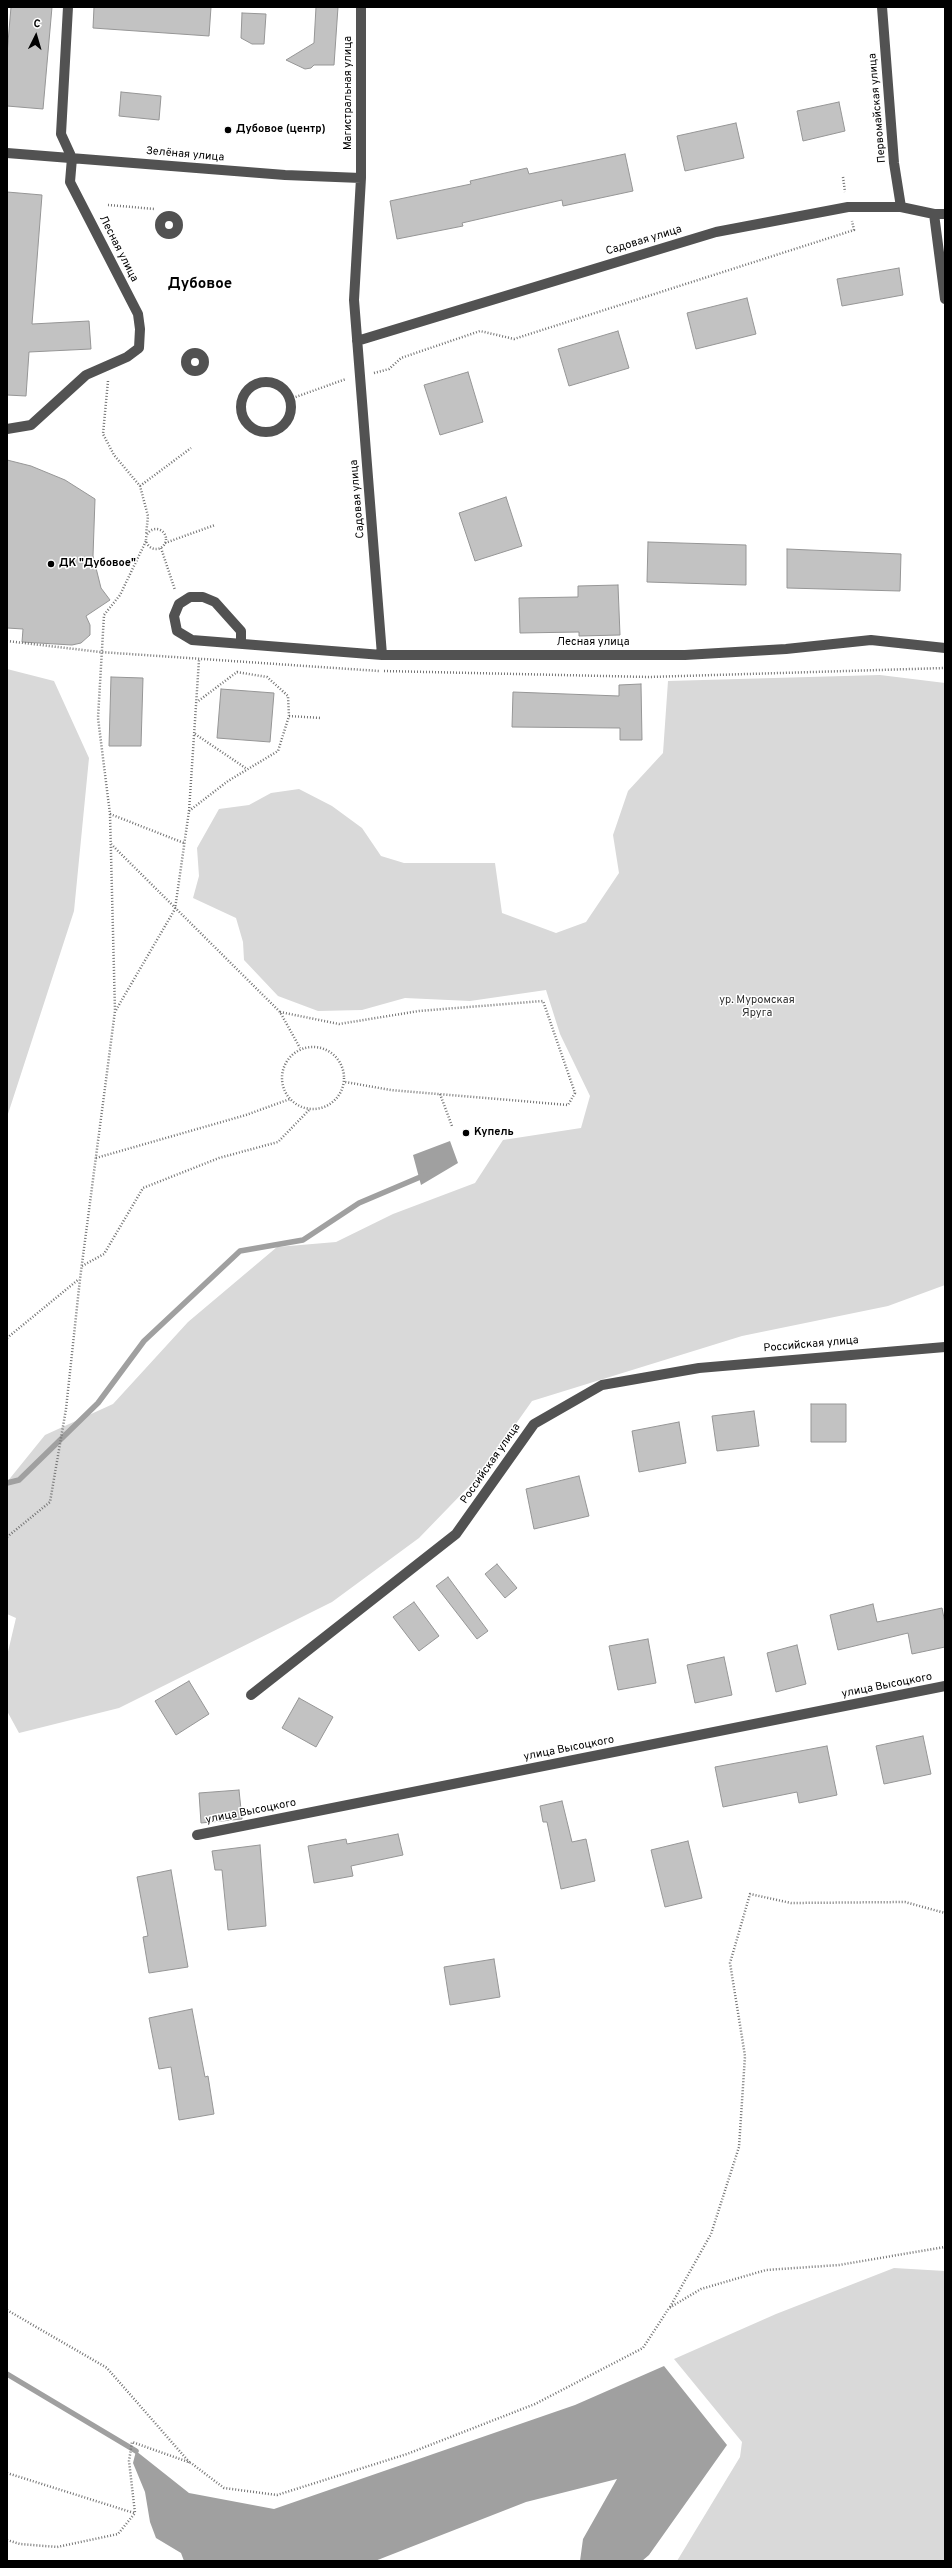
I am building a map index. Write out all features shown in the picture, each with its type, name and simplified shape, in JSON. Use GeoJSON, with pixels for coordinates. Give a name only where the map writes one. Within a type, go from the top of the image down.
{"type":"FeatureCollection","features":[{"type":"Feature","properties":{"kind":"street","name":"Лесная улица"},"geometry":{"type":"LineString","coordinates":[[7,429],[31,425],[86,375],[127,357],[139,348],[140,329],[138,314],[70,182],[72,158],[61,134],[68,7]]}},
{"type":"Feature","properties":{"kind":"street","name":"Магистральная улица"},"geometry":{"type":"LineString","coordinates":[[361,7],[361,178]]}},
{"type":"Feature","properties":{"kind":"street","name":"Первомайская улица"},"geometry":{"type":"LineString","coordinates":[[882,7],[894,164],[901,207]]}},
{"type":"Feature","properties":{"kind":"street","name":"Зелёная улица"},"geometry":{"type":"LineString","coordinates":[[7,153],[361,178]]}},
{"type":"Feature","properties":{"kind":"street","name":"Садовая улица"},"geometry":{"type":"LineString","coordinates":[[361,178],[354,300],[382,655]]}},
{"type":"Feature","properties":{"kind":"street","name":"Садовая улица"},"geometry":{"type":"LineString","coordinates":[[357,341],[716,232],[848,207],[901,207],[934,214],[945,214]]}},
{"type":"Feature","properties":{"kind":"street"},"geometry":{"type":"LineString","coordinates":[[934,214],[945,299]]}},
{"type":"Feature","properties":{"kind":"street"},"geometry":{"type":"LineString","coordinates":[[263,382],[279,386],[290,398],[290,415],[279,428],[264,432],[250,426],[244,420],[241,404],[243,397],[255,385],[263,382]]}},
{"type":"Feature","properties":{"kind":"street","name":"Лесная улица"},"geometry":{"type":"LineString","coordinates":[[241,643],[241,631],[216,602],[203,597],[190,597],[179,604],[174,616],[177,632],[192,640],[382,655],[685,655],[786,649],[871,640],[945,648]]}},
{"type":"Feature","properties":{"kind":"street","name":"Российская улица"},"geometry":{"type":"LineString","coordinates":[[251,1695],[456,1534],[534,1424],[602,1385],[699,1368],[945,1346]]}},
{"type":"Feature","properties":{"kind":"street","name":"улица Высоцкого"},"geometry":{"type":"LineString","coordinates":[[197,1835],[945,1686]]}},
{"type":"Feature","properties":{"kind":"path"},"geometry":{"type":"LineString","coordinates":[[290,398],[346,379],[360,377],[389,369],[401,358],[480,331],[514,338],[854,230],[842,177]]}},
{"type":"Feature","properties":{"kind":"path"},"geometry":{"type":"LineString","coordinates":[[108,205],[156,209]]}},
{"type":"Feature","properties":{"kind":"path"},"geometry":{"type":"LineString","coordinates":[[7,1537],[50,1502],[66,1409],[80,1279],[115,1010],[110,814],[98,718],[100,652],[104,614],[120,595],[146,541],[148,516],[140,486],[114,455],[103,434],[107,388]]}},
{"type":"Feature","properties":{"kind":"path"},"geometry":{"type":"LineString","coordinates":[[140,486],[191,448]]}},
{"type":"Feature","properties":{"kind":"path"},"geometry":{"type":"LineString","coordinates":[[165,543],[215,525]]}},
{"type":"Feature","properties":{"kind":"path"},"geometry":{"type":"LineString","coordinates":[[146,535],[151,530],[157,529],[163,532],[166,537],[165,543],[161,548],[155,550],[149,547],[146,541]]}},
{"type":"Feature","properties":{"kind":"path"},"geometry":{"type":"LineString","coordinates":[[161,548],[171,576]]}},
{"type":"Feature","properties":{"kind":"path"},"geometry":{"type":"LineString","coordinates":[[7,641],[100,652],[200,660],[189,810],[175,909],[115,1010]]}},
{"type":"Feature","properties":{"kind":"path"},"geometry":{"type":"LineString","coordinates":[[189,810],[247,770],[278,751],[289,716],[288,696],[267,678],[237,672],[196,703]]}},
{"type":"Feature","properties":{"kind":"path"},"geometry":{"type":"LineString","coordinates":[[289,716],[321,718]]}},
{"type":"Feature","properties":{"kind":"path"},"geometry":{"type":"LineString","coordinates":[[194,734],[247,770]]}},
{"type":"Feature","properties":{"kind":"path"},"geometry":{"type":"LineString","coordinates":[[110,814],[184,844]]}},
{"type":"Feature","properties":{"kind":"path"},"geometry":{"type":"LineString","coordinates":[[111,844],[280,1012],[300,1048]]}},
{"type":"Feature","properties":{"kind":"path"},"geometry":{"type":"LineString","coordinates":[[280,1012],[339,1024],[418,1011],[543,1000],[575,1093],[568,1105],[391,1090],[345,1082]]}},
{"type":"Feature","properties":{"kind":"path"},"geometry":{"type":"LineString","coordinates":[[317,1046],[332,1052],[342,1066],[345,1082],[338,1097],[325,1108],[309,1110],[293,1104],[283,1090],[281,1074],[287,1059],[300,1048],[317,1046]]}},
{"type":"Feature","properties":{"kind":"path"},"geometry":{"type":"LineString","coordinates":[[440,1094],[452,1126]]}},
{"type":"Feature","properties":{"kind":"path"},"geometry":{"type":"LineString","coordinates":[[96,1158],[246,1115],[290,1099]]}},
{"type":"Feature","properties":{"kind":"path"},"geometry":{"type":"LineString","coordinates":[[82,1266],[104,1254],[143,1188],[219,1158],[278,1142],[309,1110]]}},
{"type":"Feature","properties":{"kind":"path"},"geometry":{"type":"LineString","coordinates":[[7,1338],[80,1279]]}},
{"type":"Feature","properties":{"kind":"path"},"geometry":{"type":"LineString","coordinates":[[7,2310],[107,2368],[190,2463],[224,2488],[276,2495],[407,2454],[535,2404],[643,2348],[669,2308],[711,2234],[739,2147],[744,2056],[730,1963],[750,1894],[791,1903],[905,1902],[945,1913]]}},
{"type":"Feature","properties":{"kind":"path"},"geometry":{"type":"LineString","coordinates":[[669,2308],[701,2289],[766,2270],[839,2265],[945,2247]]}},
{"type":"Feature","properties":{"kind":"path"},"geometry":{"type":"LineString","coordinates":[[7,2540],[20,2544],[58,2547],[118,2534],[135,2513],[129,2461],[132,2442],[190,2463]]}},
{"type":"Feature","properties":{"kind":"path"},"geometry":{"type":"LineString","coordinates":[[7,2473],[135,2513]]}},
{"type":"Feature","properties":{"kind":"green space"},"geometry":{"type":"Polygon","coordinates":[[[7,669],[54,681],[89,758],[74,911],[7,1117],[7,669]]]}},
{"type":"Feature","properties":{"kind":"green space","name":"ур. Муромская Яруга"},"geometry":{"type":"Polygon","coordinates":[[[880,675],[945,683],[945,1285],[888,1306],[742,1336],[532,1401],[479,1476],[419,1538],[332,1602],[119,1708],[19,1733],[7,1711],[7,1656],[16,1618],[7,1614],[7,1482],[45,1435],[113,1404],[188,1322],[277,1247],[336,1242],[393,1214],[475,1183],[503,1140],[581,1128],[590,1096],[560,1034],[546,990],[470,1001],[405,998],[362,1010],[318,1011],[278,996],[244,960],[243,942],[236,918],[193,898],[199,876],[197,848],[219,809],[249,805],[271,793],[299,789],[332,806],[362,828],[381,856],[404,863],[495,863],[502,913],[556,933],[586,922],[619,873],[613,835],[628,791],[663,753],[668,681],[880,675]]]}},
{"type":"Feature","properties":{"kind":"green space"},"geometry":{"type":"Polygon","coordinates":[[[894,2268],[945,2271],[945,2561],[677,2561],[740,2457],[742,2442],[674,2359],[776,2314],[894,2268]]]}},
{"type":"Feature","properties":{"kind":"shaded area"},"geometry":{"type":"Polygon","coordinates":[[[450,1141],[458,1163],[421,1185],[413,1155],[450,1141]]]}},
{"type":"Feature","properties":{"kind":"shaded area"},"geometry":{"type":"Polygon","coordinates":[[[664,2366],[727,2445],[649,2555],[642,2561],[580,2561],[583,2539],[617,2479],[526,2502],[375,2561],[184,2561],[181,2553],[156,2538],[150,2522],[145,2492],[133,2463],[136,2451],[189,2493],[274,2509],[575,2405],[664,2366]]]}},
{"type":"Feature","properties":{"kind":"building"},"geometry":{"type":"Polygon","coordinates":[[[11,7],[52,7],[43,109],[7,106],[7,54],[11,7]]]}},
{"type":"Feature","properties":{"kind":"building"},"geometry":{"type":"Polygon","coordinates":[[[94,7],[211,7],[209,36],[93,28],[94,7]]]}},
{"type":"Feature","properties":{"kind":"building"},"geometry":{"type":"Polygon","coordinates":[[[316,7],[338,7],[334,65],[314,65],[311,68],[305,69],[286,60],[314,43],[316,7]]]}},
{"type":"Feature","properties":{"kind":"building"},"geometry":{"type":"Polygon","coordinates":[[[242,13],[266,14],[264,44],[252,44],[241,38],[242,13]]]}},
{"type":"Feature","properties":{"kind":"building"},"geometry":{"type":"Polygon","coordinates":[[[121,92],[161,96],[159,120],[119,116],[121,92]]]}},
{"type":"Feature","properties":{"kind":"building"},"geometry":{"type":"Polygon","coordinates":[[[839,102],[845,131],[803,141],[797,111],[839,102]]]}},
{"type":"Feature","properties":{"kind":"building"},"geometry":{"type":"Polygon","coordinates":[[[736,123],[744,158],[685,171],[677,136],[736,123]]]}},
{"type":"Feature","properties":{"kind":"building"},"geometry":{"type":"Polygon","coordinates":[[[625,154],[633,191],[563,206],[562,200],[462,223],[463,226],[397,239],[390,201],[471,184],[470,181],[527,168],[529,174],[625,154]]]}},
{"type":"Feature","properties":{"kind":"building"},"geometry":{"type":"Polygon","coordinates":[[[7,192],[42,195],[32,324],[89,321],[91,349],[29,352],[26,396],[7,395],[7,192]]]}},
{"type":"Feature","properties":{"kind":"building"},"geometry":{"type":"Polygon","coordinates":[[[899,268],[903,295],[842,306],[837,279],[899,268]]]}},
{"type":"Feature","properties":{"kind":"building"},"geometry":{"type":"Polygon","coordinates":[[[747,298],[756,334],[696,349],[687,313],[747,298]]]}},
{"type":"Feature","properties":{"kind":"building"},"geometry":{"type":"Polygon","coordinates":[[[618,331],[629,368],[569,386],[558,349],[618,331]]]}},
{"type":"Feature","properties":{"kind":"building"},"geometry":{"type":"Polygon","coordinates":[[[468,372],[483,422],[440,435],[424,385],[468,372]]]}},
{"type":"Feature","properties":{"kind":"building","name":"ДК \"Дубовое\""},"geometry":{"type":"Polygon","coordinates":[[[7,460],[31,466],[65,480],[95,499],[93,556],[101,588],[110,600],[86,616],[90,625],[90,635],[81,643],[72,645],[22,642],[23,629],[7,628],[7,460]]]}},
{"type":"Feature","properties":{"kind":"building"},"geometry":{"type":"Polygon","coordinates":[[[506,497],[522,546],[475,561],[459,513],[506,497]]]}},
{"type":"Feature","properties":{"kind":"building"},"geometry":{"type":"Polygon","coordinates":[[[648,542],[746,545],[746,585],[647,582],[648,542]]]}},
{"type":"Feature","properties":{"kind":"building"},"geometry":{"type":"Polygon","coordinates":[[[787,549],[901,554],[900,591],[787,588],[787,549]]]}},
{"type":"Feature","properties":{"kind":"building"},"geometry":{"type":"Polygon","coordinates":[[[618,585],[620,635],[579,636],[579,632],[520,633],[519,598],[578,597],[578,586],[618,585]]]}},
{"type":"Feature","properties":{"kind":"building"},"geometry":{"type":"Polygon","coordinates":[[[111,677],[143,678],[141,746],[109,746],[111,677]]]}},
{"type":"Feature","properties":{"kind":"building"},"geometry":{"type":"Polygon","coordinates":[[[641,684],[642,740],[620,740],[620,728],[512,727],[513,692],[619,696],[619,685],[641,684]]]}},
{"type":"Feature","properties":{"kind":"building"},"geometry":{"type":"Polygon","coordinates":[[[221,689],[274,693],[270,742],[217,738],[221,689]]]}},
{"type":"Feature","properties":{"kind":"building"},"geometry":{"type":"Polygon","coordinates":[[[811,1404],[846,1404],[846,1442],[811,1442],[811,1404]]]}},
{"type":"Feature","properties":{"kind":"building"},"geometry":{"type":"Polygon","coordinates":[[[754,1411],[759,1446],[717,1451],[712,1416],[754,1411]]]}},
{"type":"Feature","properties":{"kind":"building"},"geometry":{"type":"Polygon","coordinates":[[[679,1422],[686,1463],[639,1472],[632,1431],[679,1422]]]}},
{"type":"Feature","properties":{"kind":"building"},"geometry":{"type":"Polygon","coordinates":[[[579,1476],[589,1516],[534,1529],[526,1489],[579,1476]]]}},
{"type":"Feature","properties":{"kind":"building"},"geometry":{"type":"Polygon","coordinates":[[[497,1564],[517,1588],[505,1598],[485,1574],[497,1564]]]}},
{"type":"Feature","properties":{"kind":"building"},"geometry":{"type":"Polygon","coordinates":[[[448,1577],[488,1631],[477,1639],[436,1586],[448,1577]]]}},
{"type":"Feature","properties":{"kind":"building"},"geometry":{"type":"Polygon","coordinates":[[[414,1602],[439,1636],[419,1651],[393,1617],[414,1602]]]}},
{"type":"Feature","properties":{"kind":"building"},"geometry":{"type":"Polygon","coordinates":[[[873,1604],[877,1622],[942,1608],[945,1623],[945,1647],[912,1654],[908,1633],[838,1650],[830,1615],[873,1604]]]}},
{"type":"Feature","properties":{"kind":"building"},"geometry":{"type":"Polygon","coordinates":[[[648,1639],[656,1683],[618,1690],[609,1646],[648,1639]]]}},
{"type":"Feature","properties":{"kind":"building"},"geometry":{"type":"Polygon","coordinates":[[[797,1645],[806,1684],[776,1692],[767,1653],[797,1645]]]}},
{"type":"Feature","properties":{"kind":"building"},"geometry":{"type":"Polygon","coordinates":[[[724,1657],[732,1695],[695,1703],[687,1665],[724,1657]]]}},
{"type":"Feature","properties":{"kind":"building"},"geometry":{"type":"Polygon","coordinates":[[[189,1681],[209,1714],[176,1735],[155,1701],[189,1681]]]}},
{"type":"Feature","properties":{"kind":"building"},"geometry":{"type":"Polygon","coordinates":[[[299,1698],[333,1717],[316,1747],[282,1728],[299,1698]]]}},
{"type":"Feature","properties":{"kind":"building"},"geometry":{"type":"Polygon","coordinates":[[[923,1736],[931,1774],[884,1784],[876,1746],[923,1736]]]}},
{"type":"Feature","properties":{"kind":"building"},"geometry":{"type":"Polygon","coordinates":[[[827,1746],[837,1795],[799,1803],[797,1792],[723,1807],[715,1767],[827,1746]]]}},
{"type":"Feature","properties":{"kind":"building"},"geometry":{"type":"Polygon","coordinates":[[[239,1790],[242,1819],[201,1823],[199,1793],[239,1790]]]}},
{"type":"Feature","properties":{"kind":"building"},"geometry":{"type":"Polygon","coordinates":[[[562,1801],[572,1842],[586,1839],[595,1881],[561,1889],[547,1822],[543,1822],[540,1806],[562,1801]]]}},
{"type":"Feature","properties":{"kind":"building"},"geometry":{"type":"Polygon","coordinates":[[[398,1834],[403,1855],[351,1866],[353,1876],[314,1883],[308,1846],[346,1839],[347,1844],[398,1834]]]}},
{"type":"Feature","properties":{"kind":"building"},"geometry":{"type":"Polygon","coordinates":[[[688,1841],[702,1898],[665,1907],[651,1850],[688,1841]]]}},
{"type":"Feature","properties":{"kind":"building"},"geometry":{"type":"Polygon","coordinates":[[[260,1845],[266,1926],[228,1930],[222,1870],[215,1870],[212,1851],[260,1845]]]}},
{"type":"Feature","properties":{"kind":"building"},"geometry":{"type":"Polygon","coordinates":[[[171,1870],[188,1967],[149,1973],[143,1937],[148,1936],[137,1877],[171,1870]]]}},
{"type":"Feature","properties":{"kind":"building"},"geometry":{"type":"Polygon","coordinates":[[[494,1959],[500,1997],[450,2005],[444,1967],[494,1959]]]}},
{"type":"Feature","properties":{"kind":"building"},"geometry":{"type":"Polygon","coordinates":[[[192,2009],[205,2077],[208,2076],[214,2114],[179,2120],[171,2067],[159,2069],[149,2018],[192,2009]]]}},
{"type":"Feature","properties":{"kind":"waterway"},"geometry":{"type":"LineString","coordinates":[[7,1483],[19,1480],[98,1403],[144,1341],[240,1251],[303,1240],[359,1203],[425,1175]]}},
{"type":"Feature","properties":{"kind":"waterway"},"geometry":{"type":"LineString","coordinates":[[7,2374],[136,2451]]}},
{"type":"Feature","properties":{"kind":"place","name":"Дубовое (центр)"},"geometry":{"type":"Point","coordinates":[228,130]}},
{"type":"Feature","properties":{"kind":"place","name":"ДК \"Дубовое\""},"geometry":{"type":"Point","coordinates":[51,564]}},
{"type":"Feature","properties":{"kind":"place","name":"Купель"},"geometry":{"type":"Point","coordinates":[466,1133]}},
{"type":"Feature","properties":{"kind":"district","name":"Дубовое"},"geometry":{"type":"Point","coordinates":[200,285]}}]}
